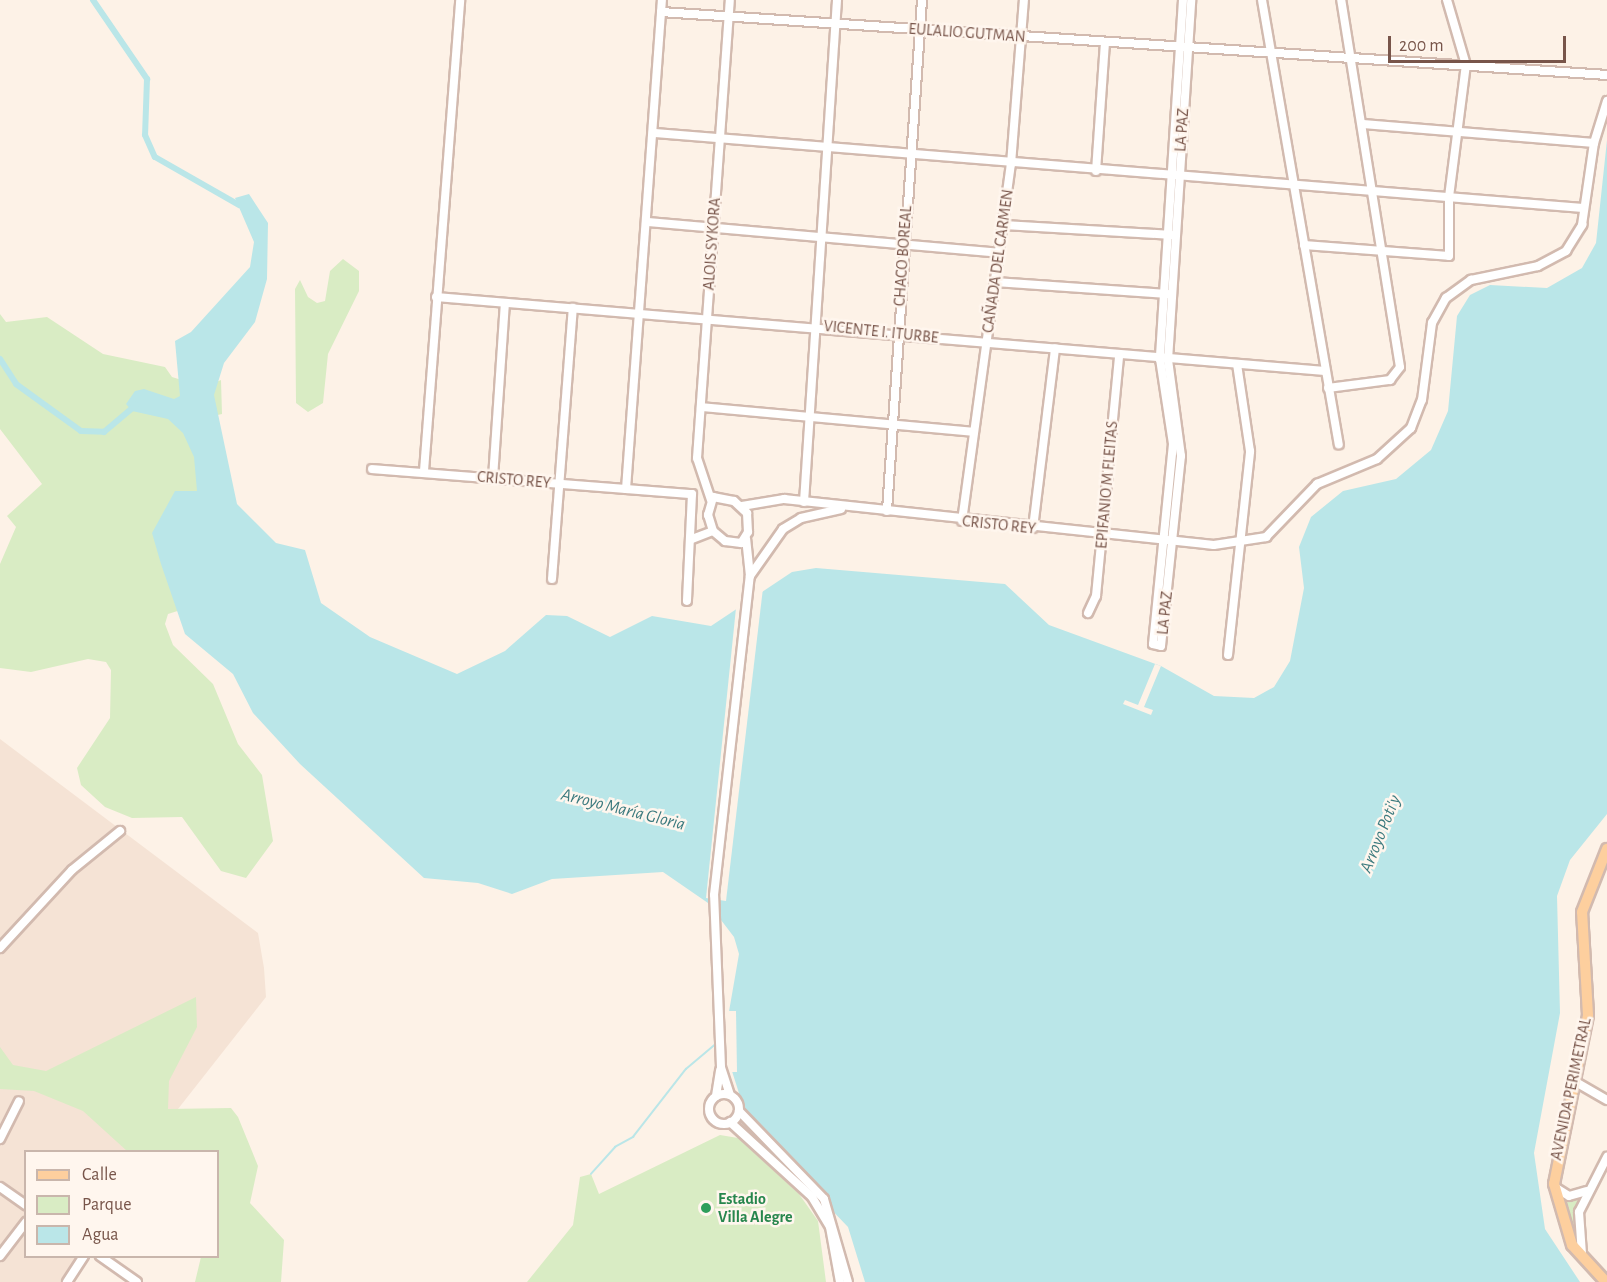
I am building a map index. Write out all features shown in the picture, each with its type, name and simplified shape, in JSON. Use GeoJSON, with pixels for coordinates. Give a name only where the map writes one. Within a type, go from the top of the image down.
{"type":"FeatureCollection","features":[{"type":"Feature","properties":{"kind":"main road","name":"AVENIDA PERIMETRAL"},"geometry":{"type":"LineString","coordinates":[[1606,1282],[1587,1265],[1563,1227],[1554,1184],[1589,998],[1582,912],[1607,849]]}},
{"type":"Feature","properties":{"kind":"street"},"geometry":{"type":"LineString","coordinates":[[424,471],[460,0]]}},
{"type":"Feature","properties":{"kind":"street"},"geometry":{"type":"LineString","coordinates":[[626,489],[655,133],[662,0]]}},
{"type":"Feature","properties":{"kind":"street","name":"ALOIS SYKORA"},"geometry":{"type":"LineString","coordinates":[[713,531],[713,498],[698,465],[712,228],[721,139],[730,0]]}},
{"type":"Feature","properties":{"kind":"street"},"geometry":{"type":"LineString","coordinates":[[804,502],[817,326],[825,148],[837,0]]}},
{"type":"Feature","properties":{"kind":"street","name":"CHACO BOREAL"},"geometry":{"type":"LineString","coordinates":[[887,511],[889,422],[898,334],[922,0]]}},
{"type":"Feature","properties":{"kind":"street","name":"CAÑADA DEL CARMEN"},"geometry":{"type":"LineString","coordinates":[[962,521],[1004,225],[1024,0]]}},
{"type":"Feature","properties":{"kind":"street","name":"LA PAZ"},"geometry":{"type":"LineString","coordinates":[[1183,0],[1184,49]]}},
{"type":"Feature","properties":{"kind":"street","name":"LA PAZ"},"geometry":{"type":"LineString","coordinates":[[1168,541],[1161,646],[1153,644],[1181,441],[1164,359],[1184,49],[1191,0]]}},
{"type":"Feature","properties":{"kind":"street"},"geometry":{"type":"LineString","coordinates":[[1262,0],[1274,53],[1304,245],[1339,444]]}},
{"type":"Feature","properties":{"kind":"street"},"geometry":{"type":"LineString","coordinates":[[1328,388],[1390,380],[1399,373],[1353,58],[1341,0]]}},
{"type":"Feature","properties":{"kind":"street"},"geometry":{"type":"LineString","coordinates":[[1304,245],[1449,256],[1449,197],[1466,65],[1447,0]]}},
{"type":"Feature","properties":{"kind":"street","name":"EULALIO GUTMAN"},"geometry":{"type":"LineString","coordinates":[[661,12],[1184,49],[1607,75]]}},
{"type":"Feature","properties":{"kind":"street"},"geometry":{"type":"LineString","coordinates":[[1096,171],[1105,43]]}},
{"type":"Feature","properties":{"kind":"street"},"geometry":{"type":"LineString","coordinates":[[1242,545],[1275,531],[1317,483],[1377,459],[1403,440],[1420,410],[1428,337],[1439,306],[1471,280],[1558,257],[1577,235],[1594,143],[1607,101]]}},
{"type":"Feature","properties":{"kind":"street"},"geometry":{"type":"LineString","coordinates":[[1363,124],[1594,143]]}},
{"type":"Feature","properties":{"kind":"street"},"geometry":{"type":"LineString","coordinates":[[655,133],[910,156],[1296,184],[1583,208]]}},
{"type":"Feature","properties":{"kind":"street"},"geometry":{"type":"LineString","coordinates":[[648,222],[999,253]]}},
{"type":"Feature","properties":{"kind":"street"},"geometry":{"type":"LineString","coordinates":[[1004,225],[1171,235]]}},
{"type":"Feature","properties":{"kind":"street"},"geometry":{"type":"LineString","coordinates":[[995,282],[1168,294]]}},
{"type":"Feature","properties":{"kind":"street","name":"VICENTE I. ITURBE"},"geometry":{"type":"LineString","coordinates":[[436,297],[817,326],[987,344],[1325,371]]}},
{"type":"Feature","properties":{"kind":"street"},"geometry":{"type":"LineString","coordinates":[[493,478],[505,303]]}},
{"type":"Feature","properties":{"kind":"street"},"geometry":{"type":"LineString","coordinates":[[552,579],[573,308]]}},
{"type":"Feature","properties":{"kind":"street"},"geometry":{"type":"LineString","coordinates":[[1033,528],[1055,348]]}},
{"type":"Feature","properties":{"kind":"street","name":"EPIFANIO M FLEITAS"},"geometry":{"type":"LineString","coordinates":[[1088,613],[1096,596],[1119,355]]}},
{"type":"Feature","properties":{"kind":"street"},"geometry":{"type":"LineString","coordinates":[[1228,655],[1242,545],[1250,427],[1238,364]]}},
{"type":"Feature","properties":{"kind":"street"},"geometry":{"type":"LineString","coordinates":[[702,406],[889,422],[974,432]]}},
{"type":"Feature","properties":{"kind":"street","name":"CRISTO REY"},"geometry":{"type":"LineString","coordinates":[[372,469],[424,471],[692,494],[692,538]]}},
{"type":"Feature","properties":{"kind":"street"},"geometry":{"type":"LineString","coordinates":[[713,498],[742,506],[748,517]]}},
{"type":"Feature","properties":{"kind":"street"},"geometry":{"type":"LineString","coordinates":[[758,502],[748,517],[746,539],[750,576],[714,895],[721,1067],[711,1116],[730,1122],[816,1202],[830,1227],[840,1282]]}},
{"type":"Feature","properties":{"kind":"street","name":"CRISTO REY"},"geometry":{"type":"LineString","coordinates":[[742,506],[758,502],[804,502],[1102,535],[1242,545]]}},
{"type":"Feature","properties":{"kind":"street"},"geometry":{"type":"LineString","coordinates":[[750,576],[783,529],[822,512],[852,507]]}},
{"type":"Feature","properties":{"kind":"street"},"geometry":{"type":"LineString","coordinates":[[687,601],[692,538],[713,531],[733,544],[747,558]]}},
{"type":"Feature","properties":{"kind":"street"},"geometry":{"type":"LineString","coordinates":[[733,544],[746,539]]}},
{"type":"Feature","properties":{"kind":"street"},"geometry":{"type":"LineString","coordinates":[[0,948],[72,870],[120,831]]}},
{"type":"Feature","properties":{"kind":"street"},"geometry":{"type":"LineString","coordinates":[[721,1067],[730,1095],[739,1111],[824,1199],[848,1282]]}},
{"type":"Feature","properties":{"kind":"street"},"geometry":{"type":"LineString","coordinates":[[1574,1081],[1607,1100]]}},
{"type":"Feature","properties":{"kind":"street"},"geometry":{"type":"LineString","coordinates":[[716,1096],[730,1095]]}},
{"type":"Feature","properties":{"kind":"street"},"geometry":{"type":"LineString","coordinates":[[0,1139],[19,1101]]}},
{"type":"Feature","properties":{"kind":"street"},"geometry":{"type":"LineString","coordinates":[[730,1122],[739,1111]]}},
{"type":"Feature","properties":{"kind":"street"},"geometry":{"type":"LineString","coordinates":[[1587,1265],[1578,1228],[1589,1189],[1607,1157]]}},
{"type":"Feature","properties":{"kind":"street"},"geometry":{"type":"LineString","coordinates":[[1554,1184],[1569,1196],[1589,1189]]}},
{"type":"Feature","properties":{"kind":"street"},"geometry":{"type":"LineString","coordinates":[[0,1187],[24,1204]]}},
{"type":"Feature","properties":{"kind":"street"},"geometry":{"type":"LineString","coordinates":[[0,1256],[24,1225]]}},
{"type":"Feature","properties":{"kind":"street"},"geometry":{"type":"LineString","coordinates":[[67,1282],[83,1258]]}},
{"type":"Feature","properties":{"kind":"street"},"geometry":{"type":"LineString","coordinates":[[101,1258],[137,1282]]}},
{"type":"Feature","properties":{"kind":"shaded area"},"geometry":{"type":"Polygon","coordinates":[[[0,739],[258,933],[266,997],[146,1150],[24,1150],[24,1258],[82,1258],[67,1282],[0,1282],[0,739]]]}},
{"type":"Feature","properties":{"kind":"green space"},"geometry":{"type":"Polygon","coordinates":[[[343,259],[359,271],[359,291],[328,354],[323,403],[308,412],[296,403],[295,289],[300,280],[308,297],[317,303],[325,301],[330,271],[343,259]]]}},
{"type":"Feature","properties":{"kind":"green space"},"geometry":{"type":"Polygon","coordinates":[[[0,314],[6,322],[47,317],[103,354],[165,367],[172,377],[204,387],[221,380],[222,414],[209,417],[202,456],[187,608],[168,614],[165,624],[173,645],[213,684],[238,744],[262,775],[273,841],[246,878],[221,871],[182,817],[132,818],[105,807],[81,785],[77,768],[110,718],[111,670],[106,662],[88,659],[31,672],[0,668],[0,564],[16,527],[7,516],[42,484],[0,429],[0,314]]]}},
{"type":"Feature","properties":{"kind":"green space"},"geometry":{"type":"Polygon","coordinates":[[[196,997],[197,1027],[169,1081],[168,1109],[231,1108],[238,1117],[258,1166],[250,1203],[284,1240],[281,1282],[195,1282],[201,1258],[219,1258],[219,1150],[126,1150],[83,1111],[34,1091],[0,1089],[0,1047],[13,1065],[46,1071],[196,997]]]}},
{"type":"Feature","properties":{"kind":"green space","name":"Estadio Villa Alegre"},"geometry":{"type":"Polygon","coordinates":[[[720,1135],[738,1138],[799,1194],[818,1221],[826,1282],[527,1282],[573,1225],[580,1177],[591,1174],[599,1194],[720,1135]]]}},
{"type":"Feature","properties":{"kind":"green space"},"geometry":{"type":"Polygon","coordinates":[[[1557,1191],[1584,1195],[1578,1248],[1557,1191]]]}},
{"type":"Feature","properties":{"kind":"water","name":"Arroyo Poti'y"},"geometry":{"type":"Polygon","coordinates":[[[1607,140],[1607,814],[1570,860],[1557,896],[1560,1013],[1534,1153],[1545,1229],[1580,1282],[865,1282],[848,1227],[757,1132],[744,1109],[731,1068],[727,1023],[739,954],[734,937],[708,903],[663,872],[552,879],[512,894],[478,883],[424,878],[300,764],[253,713],[233,674],[185,634],[152,533],[175,491],[197,491],[194,457],[183,433],[168,419],[132,411],[126,404],[135,391],[144,389],[174,399],[180,396],[175,341],[191,332],[250,267],[254,242],[235,198],[249,194],[268,223],[267,279],[255,322],[224,363],[214,395],[237,504],[276,543],[305,550],[321,603],[370,637],[457,674],[505,651],[546,615],[567,616],[610,637],[652,616],[711,626],[792,572],[816,568],[1005,584],[1049,625],[1161,666],[1214,696],[1254,698],[1274,687],[1290,661],[1304,588],[1299,547],[1311,517],[1343,491],[1396,479],[1431,450],[1448,411],[1457,316],[1470,295],[1490,285],[1547,288],[1582,268],[1596,243],[1607,140]]]}},
{"type":"Feature","properties":{"kind":"pier"},"geometry":{"type":"Polygon","coordinates":[[[763,588],[726,901],[706,898],[736,608],[763,588]]]}},
{"type":"Feature","properties":{"kind":"pier"},"geometry":{"type":"Polygon","coordinates":[[[1155,664],[1161,666],[1144,707],[1153,710],[1151,715],[1123,704],[1125,700],[1138,705],[1155,664]]]}},
{"type":"Feature","properties":{"kind":"pier"},"geometry":{"type":"Polygon","coordinates":[[[726,1011],[736,1011],[737,1072],[729,1072],[725,1055],[726,1011]]]}},
{"type":"Feature","properties":{"kind":"waterway"},"geometry":{"type":"LineString","coordinates":[[93,0],[147,79],[145,135],[155,157],[239,205]]}},
{"type":"Feature","properties":{"kind":"waterway","name":"Arroyo María Gloria"},"geometry":{"type":"LineString","coordinates":[[0,359],[16,384],[81,431],[104,432],[136,405]]}},
{"type":"Feature","properties":{"kind":"waterway"},"geometry":{"type":"LineString","coordinates":[[591,1174],[615,1147],[633,1137],[686,1069],[716,1044]]}},
{"type":"Feature","properties":{"kind":"place","name":"Estadio Villa Alegre"},"geometry":{"type":"Point","coordinates":[706,1208]}}]}
